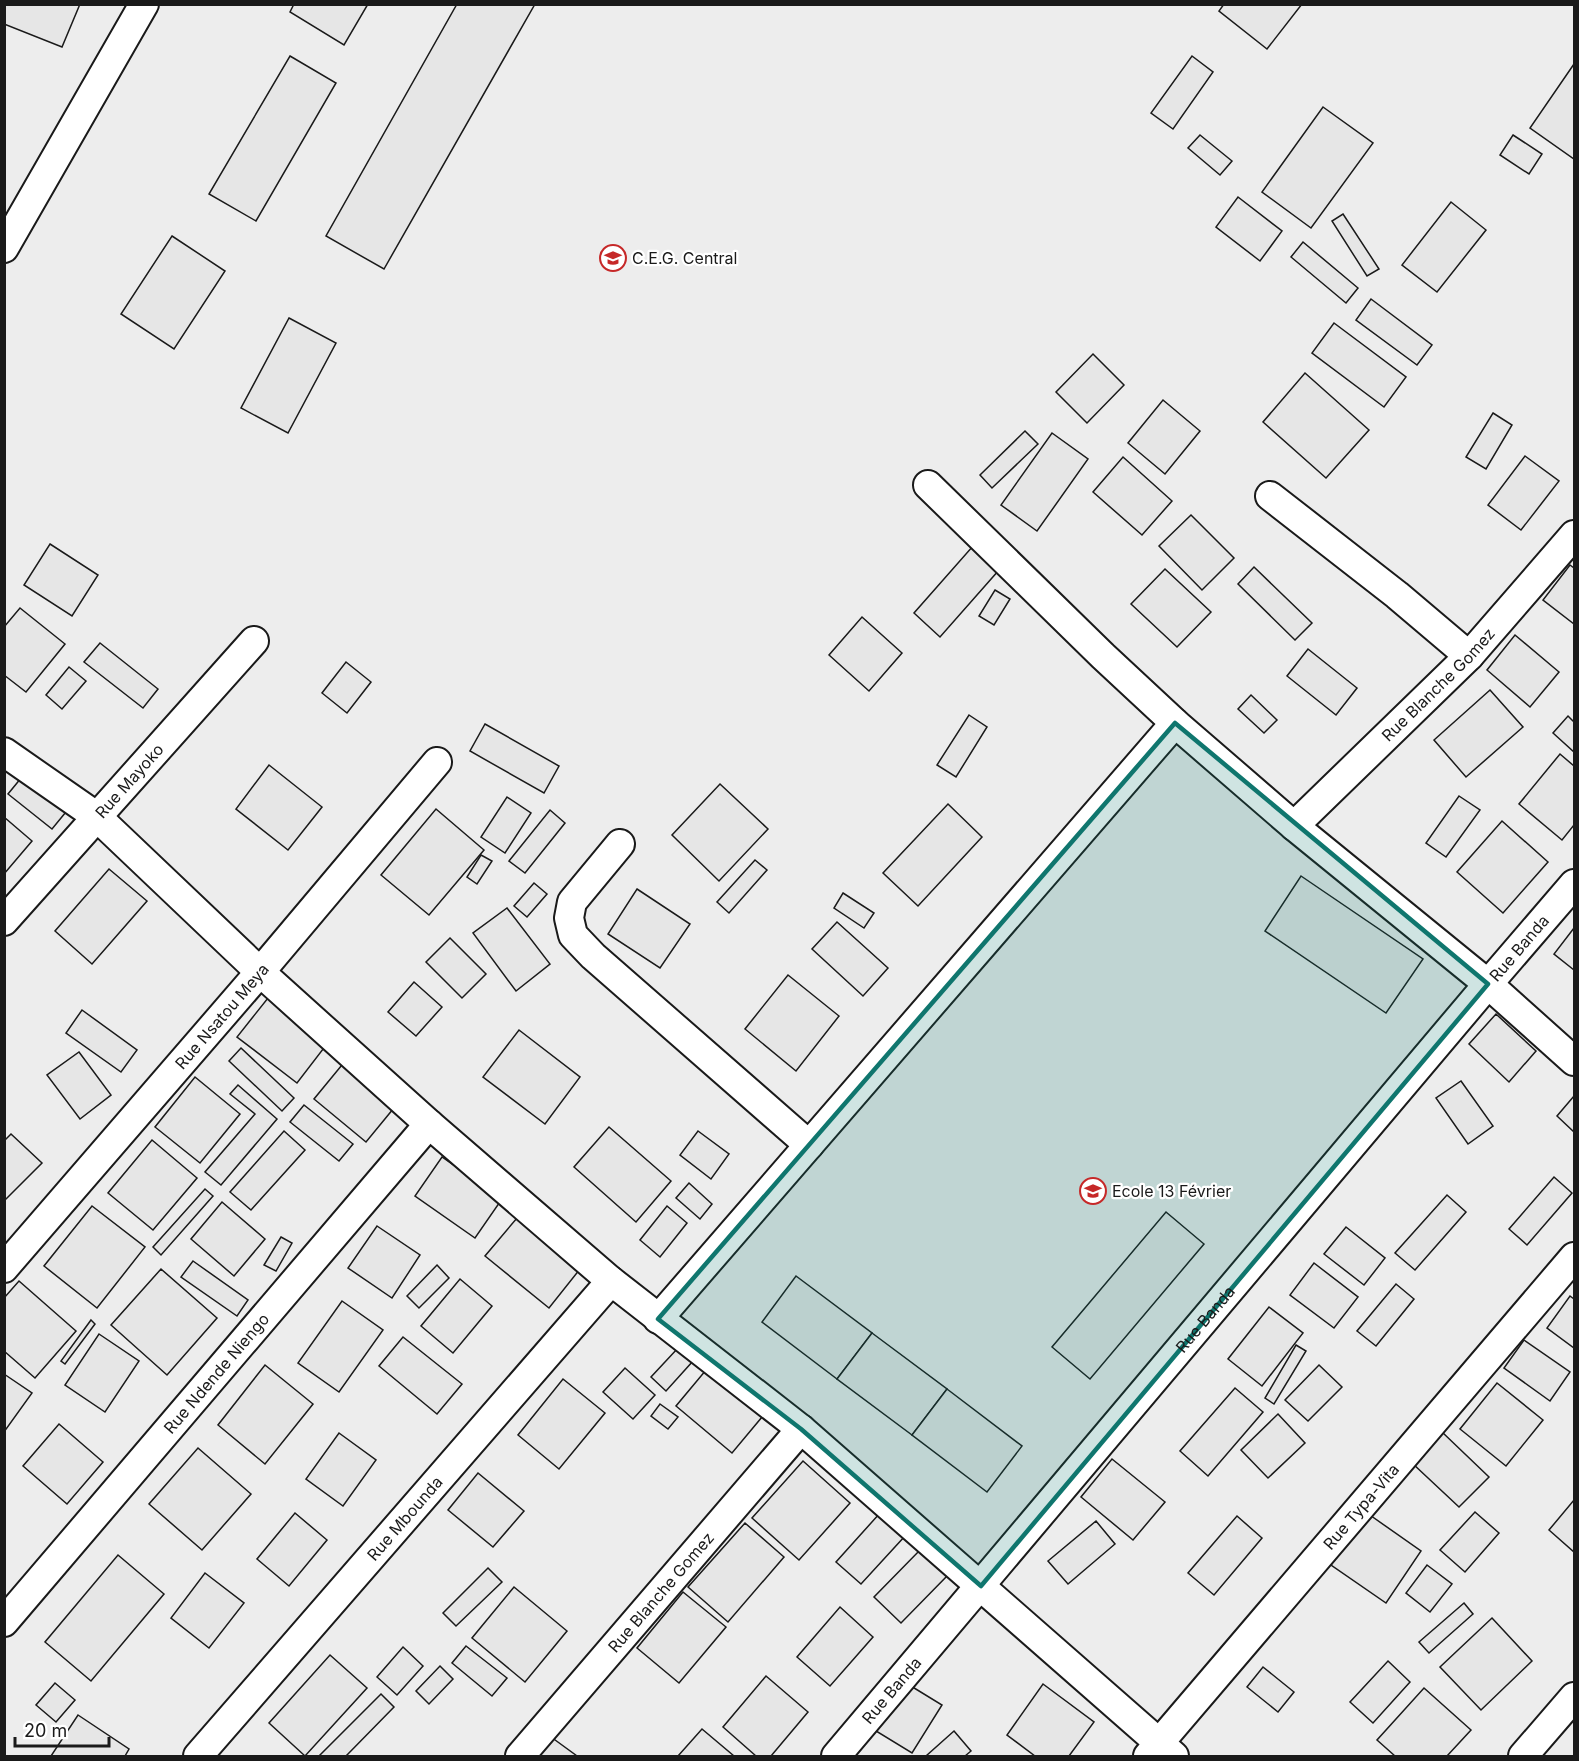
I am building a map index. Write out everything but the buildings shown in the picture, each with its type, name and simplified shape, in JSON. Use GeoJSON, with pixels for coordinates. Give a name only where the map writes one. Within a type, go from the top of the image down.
{"type":"FeatureCollection","features":[{"type":"Feature","properties":{"kind":"street"},"geometry":{"type":"LineString","coordinates":[[4,248],[144,4]]}},
{"type":"Feature","properties":{"kind":"street"},"geometry":{"type":"LineString","coordinates":[[928,485],[1102,656],[1175,723],[1294,826],[1488,984],[1575,1061]]}},
{"type":"Feature","properties":{"kind":"street"},"geometry":{"type":"LineString","coordinates":[[1270,496],[1397,595],[1469,656]]}},
{"type":"Feature","properties":{"kind":"street","name":"Rue Blanche Gomez"},"geometry":{"type":"LineString","coordinates":[[1294,826],[1469,656],[1575,535]]}},
{"type":"Feature","properties":{"kind":"street","name":"Rue Mayoko"},"geometry":{"type":"LineString","coordinates":[[4,921],[254,641]]}},
{"type":"Feature","properties":{"kind":"street"},"geometry":{"type":"LineString","coordinates":[[658,1319],[1175,723]]}},
{"type":"Feature","properties":{"kind":"street"},"geometry":{"type":"LineString","coordinates":[[4,752],[96,816],[260,972],[429,1124],[611,1281],[801,1429],[981,1586],[1160,1752]]}},
{"type":"Feature","properties":{"kind":"street","name":"Rue Nsatou Meya"},"geometry":{"type":"LineString","coordinates":[[4,1268],[260,972],[436,762]]}},
{"type":"Feature","properties":{"kind":"street"},"geometry":{"type":"LineString","coordinates":[[620,844],[572,902],[569,918],[573,936],[810,1145]]}},
{"type":"Feature","properties":{"kind":"street","name":"Rue Banda"},"geometry":{"type":"LineString","coordinates":[[836,1756],[1575,884]]}},
{"type":"Feature","properties":{"kind":"street","name":"Rue Ndende Niengo"},"geometry":{"type":"LineString","coordinates":[[4,1622],[429,1124]]}},
{"type":"Feature","properties":{"kind":"street","name":"Rue Typa-Vita"},"geometry":{"type":"LineString","coordinates":[[1160,1752],[1575,1257]]}},
{"type":"Feature","properties":{"kind":"street","name":"Rue Mbounda"},"geometry":{"type":"LineString","coordinates":[[198,1756],[611,1281]]}},
{"type":"Feature","properties":{"kind":"street","name":"Rue Blanche Gomez"},"geometry":{"type":"LineString","coordinates":[[520,1756],[801,1429]]}},
{"type":"Feature","properties":{"kind":"street"},"geometry":{"type":"LineString","coordinates":[[1523,1756],[1575,1696]]}},
{"type":"Feature","properties":{"kind":"highlighted area"},"geometry":{"type":"Polygon","coordinates":[[[1175,723],[1488,984],[981,1586],[801,1429],[658,1319],[1175,723]]]}},
{"type":"Feature","properties":{"kind":"shaded area"},"geometry":{"type":"Polygon","coordinates":[[[5,5],[1574,5],[1574,1756],[5,1756],[5,5]]]}},
{"type":"Feature","properties":{"kind":"place","name":"C.E.G. Central"},"geometry":{"type":"Point","coordinates":[613,258]}},
{"type":"Feature","properties":{"kind":"place","name":"Ecole 13 Février"},"geometry":{"type":"Point","coordinates":[1093,1191]}}]}
